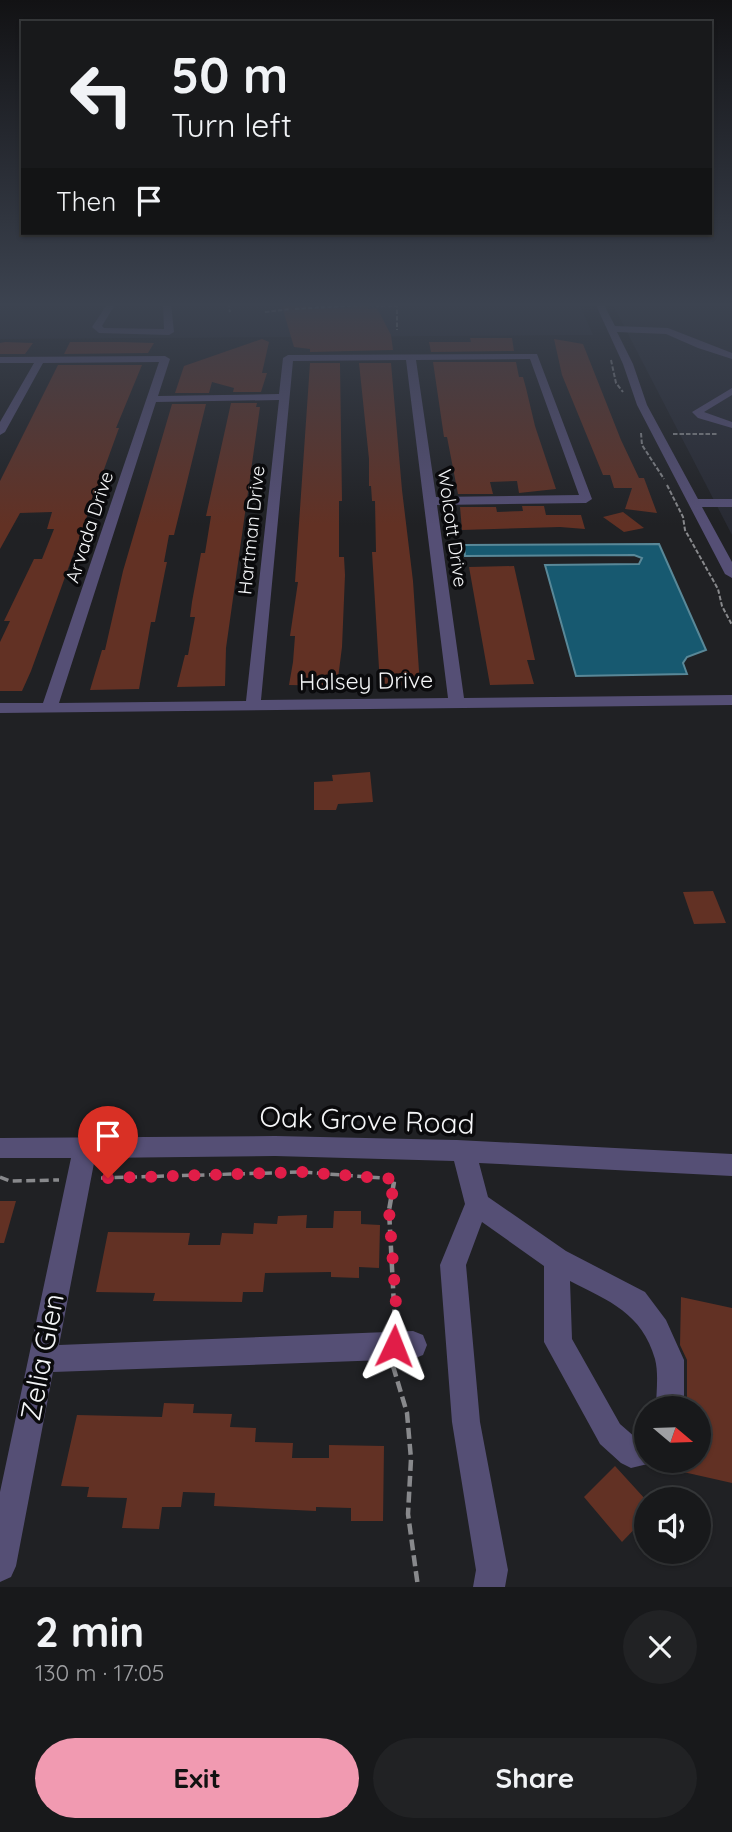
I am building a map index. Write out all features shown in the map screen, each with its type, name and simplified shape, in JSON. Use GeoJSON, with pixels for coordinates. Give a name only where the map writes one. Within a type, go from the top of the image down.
{"type":"FeatureCollection","features":[{"type":"Feature","properties":{"kind":"street"},"geometry":{"type":"LineString","coordinates":[[0,432],[31,377]]}},
{"type":"Feature","properties":{"kind":"street","name":"Arvada Drive"},"geometry":{"type":"LineString","coordinates":[[50,707],[158,377]]}},
{"type":"Feature","properties":{"kind":"street","name":"Hartman Drive"},"geometry":{"type":"LineString","coordinates":[[253,705],[286,377]]}},
{"type":"Feature","properties":{"kind":"street","name":"Wolcott Drive"},"geometry":{"type":"LineString","coordinates":[[414,377],[457,703]]}},
{"type":"Feature","properties":{"kind":"street"},"geometry":{"type":"LineString","coordinates":[[430,501],[586,499],[542,377]]}},
{"type":"Feature","properties":{"kind":"street"},"geometry":{"type":"LineString","coordinates":[[631,377],[642,405],[732,574]]}},
{"type":"Feature","properties":{"kind":"street"},"geometry":{"type":"LineString","coordinates":[[732,391],[697,412],[732,425]]}},
{"type":"Feature","properties":{"kind":"street"},"geometry":{"type":"LineString","coordinates":[[151,398],[283,397]]}},
{"type":"Feature","properties":{"kind":"street"},"geometry":{"type":"LineString","coordinates":[[694,503],[732,503]]}},
{"type":"Feature","properties":{"kind":"street","name":"Halsey Drive"},"geometry":{"type":"LineString","coordinates":[[0,708],[732,700]]}},
{"type":"Feature","properties":{"kind":"street","name":"Oak Grove Road"},"geometry":{"type":"LineString","coordinates":[[0,1148],[275,1146],[732,1165]]}},
{"type":"Feature","properties":{"kind":"street","name":"Zelia Glen"},"geometry":{"type":"LineString","coordinates":[[1,1553],[85,1147]]}},
{"type":"Feature","properties":{"kind":"street"},"geometry":{"type":"LineString","coordinates":[[464,1152],[477,1204],[453,1265],[466,1422],[492,1570],[489,1587]]}},
{"type":"Feature","properties":{"kind":"street"},"geometry":{"type":"LineString","coordinates":[[477,1204],[557,1260],[636,1301],[656,1330],[670,1360],[670,1396]]}},
{"type":"Feature","properties":{"kind":"street"},"geometry":{"type":"LineString","coordinates":[[557,1260],[558,1342],[610,1434],[634,1453]]}},
{"type":"Feature","properties":{"kind":"street"},"geometry":{"type":"LineString","coordinates":[[42,1359],[403,1345]]}},
{"type":"Feature","properties":{"kind":"path"},"geometry":{"type":"LineString","coordinates":[[615,377],[624,396]]}},
{"type":"Feature","properties":{"kind":"path"},"geometry":{"type":"LineString","coordinates":[[636,423],[642,445],[678,506],[685,530],[715,581],[732,625]]}},
{"type":"Feature","properties":{"kind":"path"},"geometry":{"type":"LineString","coordinates":[[673,434],[719,434]]}},
{"type":"Feature","properties":{"kind":"path"},"geometry":{"type":"LineString","coordinates":[[0,1177],[10,1181],[78,1180],[302,1172],[395,1179],[389,1210],[396,1304],[403,1345],[393,1371],[407,1413],[411,1459],[408,1514],[418,1587]]}},
{"type":"Feature","properties":{"kind":"shaded area"},"geometry":{"type":"Polygon","coordinates":[[[650,377],[732,377],[732,535],[650,377]]]}},
{"type":"Feature","properties":{"kind":"water"},"geometry":{"type":"Polygon","coordinates":[[[659,544],[706,650],[687,657],[683,663],[687,674],[576,676],[545,565],[639,564],[642,558],[634,555],[465,556],[464,545],[659,544]]]}},
{"type":"Feature","properties":{"kind":"building"},"geometry":{"type":"Polygon","coordinates":[[[52,377],[137,377],[116,428],[119,428],[22,691],[0,691],[0,642],[10,621],[4,621],[34,559],[42,559],[54,529],[47,529],[52,512],[20,513],[0,549],[0,481],[52,377]]]}},
{"type":"Feature","properties":{"kind":"building"},"geometry":{"type":"Polygon","coordinates":[[[180,377],[266,377],[261,392],[233,392],[234,388],[212,382],[209,393],[175,393],[180,377]]]}},
{"type":"Feature","properties":{"kind":"building"},"geometry":{"type":"Polygon","coordinates":[[[309,377],[340,377],[342,501],[339,501],[339,557],[344,557],[345,575],[342,647],[337,686],[289,685],[295,636],[290,636],[298,582],[295,582],[309,377]]]}},
{"type":"Feature","properties":{"kind":"building"},"geometry":{"type":"Polygon","coordinates":[[[360,377],[392,377],[413,581],[420,686],[380,685],[372,552],[376,552],[375,501],[372,501],[369,486],[369,459],[360,377]]]}},
{"type":"Feature","properties":{"kind":"building"},"geometry":{"type":"Polygon","coordinates":[[[435,377],[523,377],[535,426],[556,489],[519,493],[517,481],[490,482],[493,494],[458,494],[447,437],[444,437],[435,377]]]}},
{"type":"Feature","properties":{"kind":"building"},"geometry":{"type":"Polygon","coordinates":[[[563,377],[596,377],[621,440],[639,478],[644,478],[657,513],[625,509],[632,488],[614,488],[610,475],[603,475],[563,377]]]}},
{"type":"Feature","properties":{"kind":"building"},"geometry":{"type":"Polygon","coordinates":[[[231,403],[257,403],[256,407],[260,407],[226,648],[225,686],[177,687],[185,655],[188,655],[195,617],[190,617],[192,602],[201,553],[205,553],[211,516],[206,516],[231,403]]]}},
{"type":"Feature","properties":{"kind":"building"},"geometry":{"type":"Polygon","coordinates":[[[172,404],[206,404],[174,535],[169,535],[164,562],[167,562],[155,622],[151,622],[139,689],[90,690],[102,650],[105,650],[123,571],[172,404]]]}},
{"type":"Feature","properties":{"kind":"building"},"geometry":{"type":"Polygon","coordinates":[[[522,506],[544,506],[546,515],[581,515],[585,529],[560,527],[462,530],[460,507],[496,507],[497,512],[523,511],[522,506]]]}},
{"type":"Feature","properties":{"kind":"building"},"geometry":{"type":"Polygon","coordinates":[[[623,512],[644,528],[624,532],[603,517],[623,512]]]}},
{"type":"Feature","properties":{"kind":"building"},"geometry":{"type":"Polygon","coordinates":[[[514,566],[535,660],[527,660],[534,684],[490,685],[469,567],[514,566]]]}},
{"type":"Feature","properties":{"kind":"building"},"geometry":{"type":"Polygon","coordinates":[[[370,772],[373,802],[338,804],[336,810],[314,810],[314,782],[333,781],[332,775],[370,772]]]}},
{"type":"Feature","properties":{"kind":"building"},"geometry":{"type":"Polygon","coordinates":[[[713,891],[726,923],[694,924],[683,892],[713,891]]]}},
{"type":"Feature","properties":{"kind":"building"},"geometry":{"type":"Polygon","coordinates":[[[0,1201],[16,1201],[4,1243],[0,1243],[0,1201]]]}},
{"type":"Feature","properties":{"kind":"building"},"geometry":{"type":"Polygon","coordinates":[[[334,1211],[361,1211],[361,1224],[380,1225],[379,1268],[359,1267],[359,1278],[331,1277],[331,1272],[265,1273],[263,1292],[243,1292],[242,1302],[153,1301],[155,1293],[96,1292],[108,1232],[190,1233],[188,1245],[220,1245],[222,1233],[253,1234],[254,1223],[277,1224],[278,1216],[307,1215],[306,1228],[333,1228],[334,1211]]]}},
{"type":"Feature","properties":{"kind":"building"},"geometry":{"type":"Polygon","coordinates":[[[681,1297],[732,1308],[732,1483],[692,1474],[711,1473],[711,1396],[687,1396],[687,1360],[680,1345],[681,1297]]]}},
{"type":"Feature","properties":{"kind":"building"},"geometry":{"type":"Polygon","coordinates":[[[164,1403],[194,1404],[193,1413],[232,1414],[230,1427],[256,1428],[255,1442],[293,1443],[292,1458],[329,1458],[329,1445],[384,1446],[383,1521],[351,1521],[351,1508],[316,1507],[316,1511],[214,1506],[215,1493],[183,1492],[181,1507],[162,1507],[159,1529],[122,1528],[127,1498],[87,1497],[89,1487],[61,1486],[77,1415],[162,1417],[164,1403]]]}},
{"type":"Feature","properties":{"kind":"building"},"geometry":{"type":"Polygon","coordinates":[[[615,1466],[634,1487],[634,1530],[622,1542],[584,1497],[615,1466]]]}},
{"type":"Feature","properties":{"kind":"route"},"geometry":{"type":"LineString","coordinates":[[108,1178],[302,1172],[395,1179],[389,1210],[396,1304],[394,1346]]}}]}
